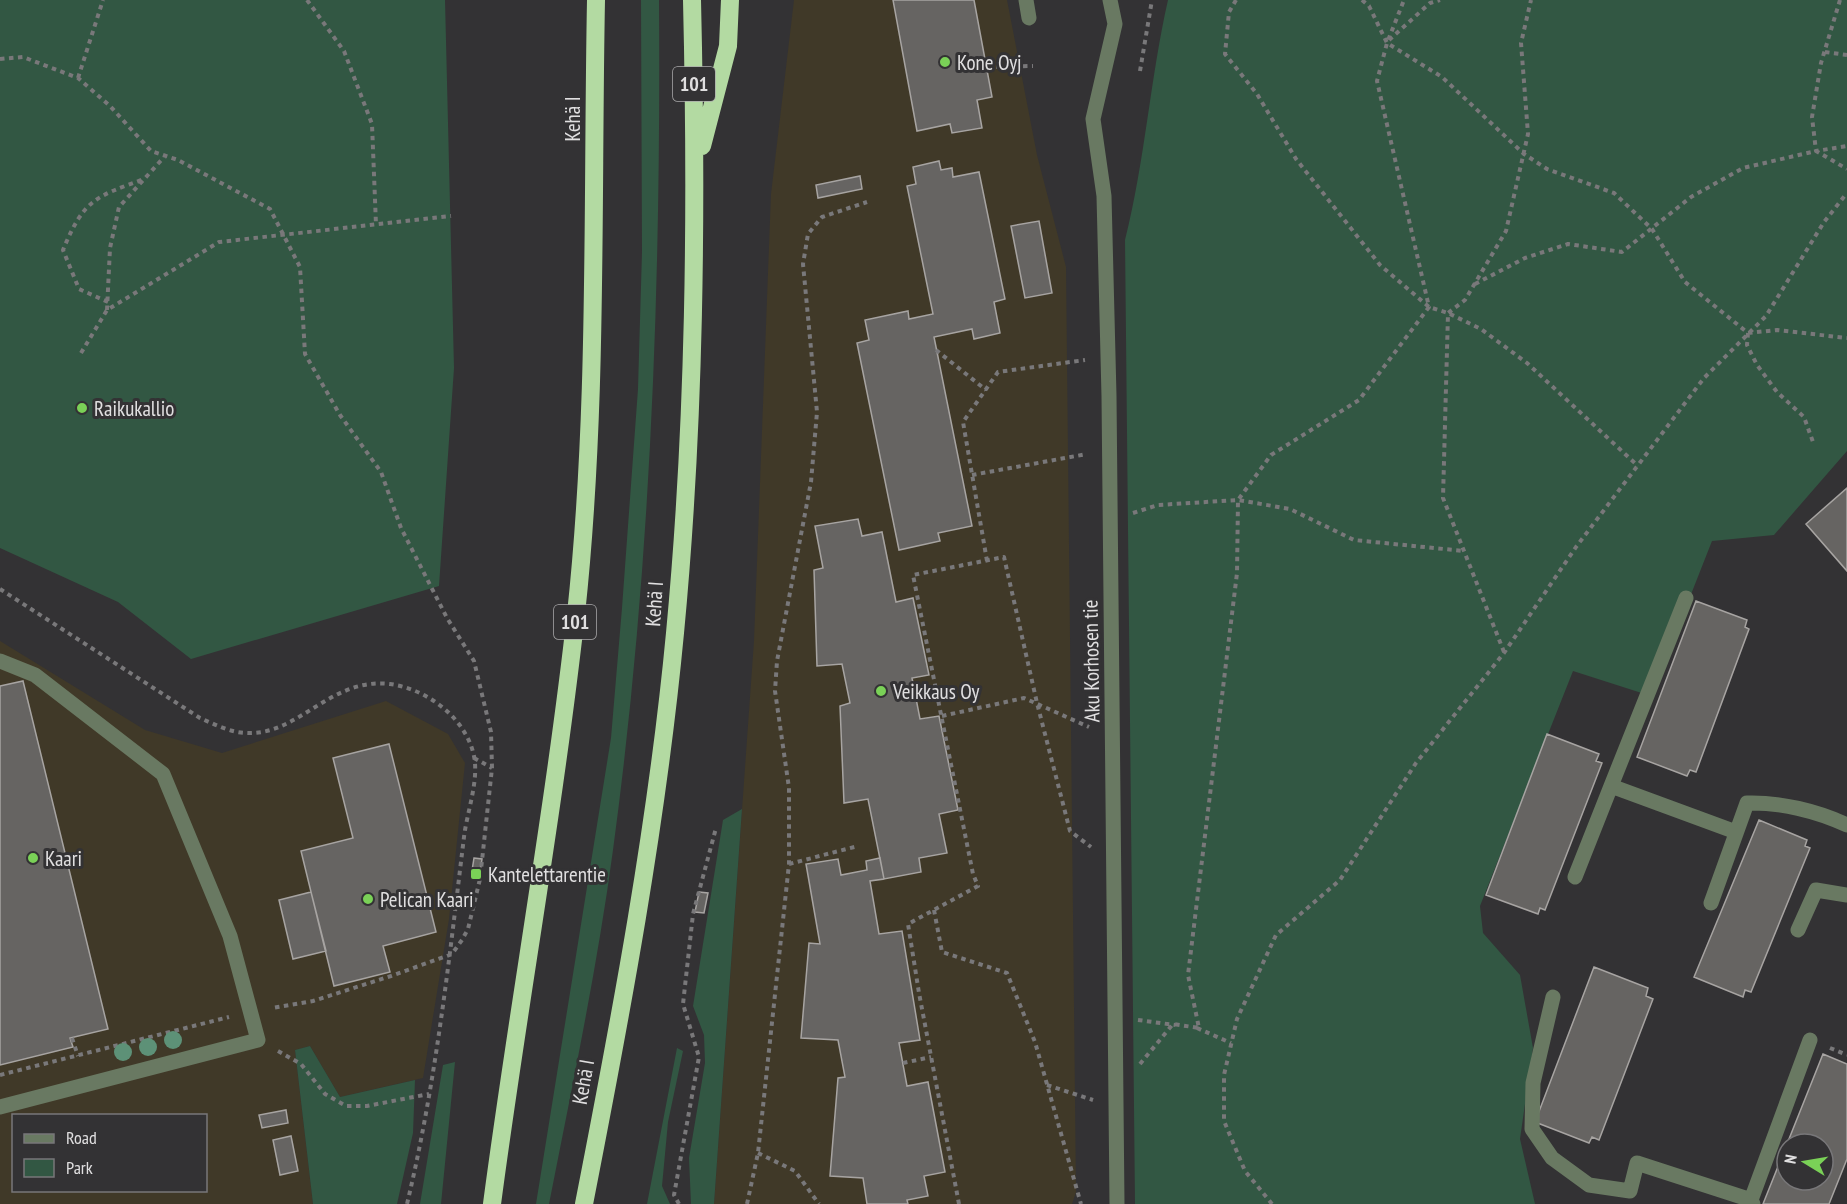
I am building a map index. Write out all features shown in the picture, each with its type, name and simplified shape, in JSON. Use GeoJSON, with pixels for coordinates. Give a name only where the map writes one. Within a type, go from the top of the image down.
{"type":"FeatureCollection","features":[{"type":"Feature","properties":{"kind":"highway"},"geometry":{"type":"LineString","coordinates":[[588,0],[596,35]]}},
{"type":"Feature","properties":{"kind":"highway","name":"Kehä I"},"geometry":{"type":"LineString","coordinates":[[492,1204],[548,828],[576,612],[593,372],[596,0]]}},
{"type":"Feature","properties":{"kind":"highway","name":"Kehä I"},"geometry":{"type":"LineString","coordinates":[[584,1204],[647,853],[675,633],[693,376],[696,168],[692,0]]}},
{"type":"Feature","properties":{"kind":"highway"},"geometry":{"type":"LineString","coordinates":[[696,168],[728,46],[730,0]]}},
{"type":"Feature","properties":{"kind":"street"},"geometry":{"type":"LineString","coordinates":[[1026,0],[1029,18]]}},
{"type":"Feature","properties":{"kind":"street","name":"Aku Korhosen tie"},"geometry":{"type":"LineString","coordinates":[[1110,0],[1115,24],[1093,119],[1104,196],[1117,1204]]}},
{"type":"Feature","properties":{"kind":"street"},"geometry":{"type":"LineString","coordinates":[[1575,878],[1686,598]]}},
{"type":"Feature","properties":{"kind":"street"},"geometry":{"type":"LineString","coordinates":[[0,662],[34,675],[163,774],[231,936],[258,1040],[0,1107]]}},
{"type":"Feature","properties":{"kind":"street"},"geometry":{"type":"LineString","coordinates":[[1611,786],[1736,832]]}},
{"type":"Feature","properties":{"kind":"street"},"geometry":{"type":"LineString","coordinates":[[1711,903],[1747,803],[1767,802],[1831,818],[1847,825]]}},
{"type":"Feature","properties":{"kind":"street"},"geometry":{"type":"LineString","coordinates":[[1798,930],[1816,890],[1847,895]]}},
{"type":"Feature","properties":{"kind":"street"},"geometry":{"type":"LineString","coordinates":[[1553,997],[1533,1083],[1532,1129],[1552,1158],[1589,1185],[1630,1191],[1637,1164],[1752,1202],[1810,1040]]}},
{"type":"Feature","properties":{"kind":"path"},"geometry":{"type":"LineString","coordinates":[[78,78],[103,0]]}},
{"type":"Feature","properties":{"kind":"path"},"geometry":{"type":"LineString","coordinates":[[307,0],[344,51],[372,124],[376,225]]}},
{"type":"Feature","properties":{"kind":"path"},"geometry":{"type":"LineString","coordinates":[[1140,71],[1145,25],[1152,0]]}},
{"type":"Feature","properties":{"kind":"path"},"geometry":{"type":"LineString","coordinates":[[1236,0],[1229,12],[1225,54],[1257,94],[1296,159],[1380,265],[1429,307],[1448,313],[1481,329],[1527,363],[1638,466]]}},
{"type":"Feature","properties":{"kind":"path"},"geometry":{"type":"LineString","coordinates":[[1362,0],[1369,6],[1387,43],[1442,77],[1524,154],[1547,170],[1614,194],[1652,229],[1685,282],[1748,333],[1777,330],[1847,338]]}},
{"type":"Feature","properties":{"kind":"path"},"geometry":{"type":"LineString","coordinates":[[1199,1028],[1188,975],[1237,573],[1238,500],[1271,455],[1359,400],[1429,307],[1377,81],[1387,43],[1404,0]]}},
{"type":"Feature","properties":{"kind":"path"},"geometry":{"type":"LineString","coordinates":[[1387,43],[1430,3],[1440,0]]}},
{"type":"Feature","properties":{"kind":"path"},"geometry":{"type":"LineString","coordinates":[[1448,313],[1465,300],[1506,231],[1528,134],[1521,43],[1531,0]]}},
{"type":"Feature","properties":{"kind":"path"},"geometry":{"type":"LineString","coordinates":[[1816,151],[1812,117],[1825,52],[1840,0]]}},
{"type":"Feature","properties":{"kind":"path"},"geometry":{"type":"LineString","coordinates":[[1825,52],[1847,55]]}},
{"type":"Feature","properties":{"kind":"path"},"geometry":{"type":"LineString","coordinates":[[0,59],[23,57],[78,78],[110,106],[151,151],[270,209],[300,267],[305,354],[340,415],[381,472],[401,528],[447,618],[474,661],[491,732],[492,768],[480,879],[468,929],[452,954],[313,1001],[252,1011],[0,1075]]}},
{"type":"Feature","properties":{"kind":"path"},"geometry":{"type":"LineString","coordinates":[[987,67],[1033,66]]}},
{"type":"Feature","properties":{"kind":"path"},"geometry":{"type":"LineString","coordinates":[[1474,284],[1525,258],[1568,244],[1622,252],[1691,197],[1743,168],[1847,146]]}},
{"type":"Feature","properties":{"kind":"path"},"geometry":{"type":"LineString","coordinates":[[1816,151],[1847,169]]}},
{"type":"Feature","properties":{"kind":"path"},"geometry":{"type":"LineString","coordinates":[[81,353],[107,310],[110,248],[119,207],[165,156]]}},
{"type":"Feature","properties":{"kind":"path"},"geometry":{"type":"LineString","coordinates":[[108,302],[79,289],[63,250],[75,222],[98,196],[144,179]]}},
{"type":"Feature","properties":{"kind":"path"},"geometry":{"type":"LineString","coordinates":[[1272,1204],[1245,1171],[1224,1120],[1224,1075],[1237,1019],[1276,935],[1340,880],[1416,763],[1504,652],[1576,547],[1704,378],[1766,316],[1824,222],[1847,193]]}},
{"type":"Feature","properties":{"kind":"path"},"geometry":{"type":"LineString","coordinates":[[747,1204],[758,1153],[789,864],[789,788],[775,692],[777,661],[811,482],[818,412],[803,264],[808,234],[822,217],[867,202]]}},
{"type":"Feature","properties":{"kind":"path"},"geometry":{"type":"LineString","coordinates":[[107,310],[219,242],[451,216]]}},
{"type":"Feature","properties":{"kind":"path"},"geometry":{"type":"LineString","coordinates":[[1448,313],[1443,498],[1504,652]]}},
{"type":"Feature","properties":{"kind":"path"},"geometry":{"type":"LineString","coordinates":[[1748,333],[1747,345],[1757,365],[1777,392],[1804,417],[1813,442]]}},
{"type":"Feature","properties":{"kind":"path"},"geometry":{"type":"LineString","coordinates":[[936,350],[986,390]]}},
{"type":"Feature","properties":{"kind":"path"},"geometry":{"type":"LineString","coordinates":[[987,561],[963,422],[998,372],[1085,360]]}},
{"type":"Feature","properties":{"kind":"path"},"geometry":{"type":"LineString","coordinates":[[972,475],[1087,454]]}},
{"type":"Feature","properties":{"kind":"path"},"geometry":{"type":"LineString","coordinates":[[1110,522],[1158,504],[1238,500],[1290,509],[1354,540],[1464,551]]}},
{"type":"Feature","properties":{"kind":"path"},"geometry":{"type":"LineString","coordinates":[[959,1204],[908,924],[978,886],[973,874],[914,575],[1004,557],[1037,703],[1070,831],[1091,847]]}},
{"type":"Feature","properties":{"kind":"path"},"geometry":{"type":"LineString","coordinates":[[0,589],[200,718],[223,728],[246,733],[265,732],[286,724],[325,698],[345,690],[364,685],[388,684],[411,689],[446,711],[467,734],[474,758],[452,954],[429,1094],[407,1204]]}},
{"type":"Feature","properties":{"kind":"path"},"geometry":{"type":"LineString","coordinates":[[942,716],[1024,698],[1090,728]]}},
{"type":"Feature","properties":{"kind":"path"},"geometry":{"type":"LineString","coordinates":[[474,758],[492,768]]}},
{"type":"Feature","properties":{"kind":"path"},"geometry":{"type":"LineString","coordinates":[[680,1204],[674,1195],[699,1057],[684,1004],[693,914],[716,828]]}},
{"type":"Feature","properties":{"kind":"path"},"geometry":{"type":"LineString","coordinates":[[789,864],[858,846]]}},
{"type":"Feature","properties":{"kind":"path"},"geometry":{"type":"LineString","coordinates":[[934,910],[942,951],[1007,973],[1035,1042],[1081,1204]]}},
{"type":"Feature","properties":{"kind":"path"},"geometry":{"type":"LineString","coordinates":[[1114,1034],[1140,1019],[1199,1028]]}},
{"type":"Feature","properties":{"kind":"path"},"geometry":{"type":"LineString","coordinates":[[1115,1095],[1173,1024],[1199,1028],[1231,1043]]}},
{"type":"Feature","properties":{"kind":"path"},"geometry":{"type":"LineString","coordinates":[[72,1038],[78,1056]]}},
{"type":"Feature","properties":{"kind":"path"},"geometry":{"type":"LineString","coordinates":[[258,1040],[301,1064],[325,1094],[346,1106],[367,1106],[429,1094]]}},
{"type":"Feature","properties":{"kind":"path"},"geometry":{"type":"LineString","coordinates":[[903,1063],[931,1058]]}},
{"type":"Feature","properties":{"kind":"path"},"geometry":{"type":"LineString","coordinates":[[1047,1085],[1094,1100]]}},
{"type":"Feature","properties":{"kind":"path"},"geometry":{"type":"LineString","coordinates":[[758,1153],[795,1171],[819,1204]]}},
{"type":"Feature","properties":{"kind":"shaded area"},"geometry":{"type":"Polygon","coordinates":[[[794,0],[1007,0],[1037,155],[1066,267],[1076,1192],[1072,1204],[714,1204],[754,641],[771,194],[794,0]]]}},
{"type":"Feature","properties":{"kind":"shaded area"},"geometry":{"type":"Polygon","coordinates":[[[0,641],[145,730],[222,753],[386,701],[448,734],[465,763],[449,919],[423,1078],[340,1097],[310,1046],[295,1050],[313,1204],[0,1204],[0,641]]]}},
{"type":"Feature","properties":{"kind":"green space"},"geometry":{"type":"Polygon","coordinates":[[[0,0],[445,0],[454,368],[439,586],[191,659],[118,602],[0,548],[0,0]]]}},
{"type":"Feature","properties":{"kind":"green space"},"geometry":{"type":"Polygon","coordinates":[[[641,0],[659,0],[659,107],[651,426],[636,639],[613,850],[592,983],[549,1204],[536,1204],[611,738],[638,389],[642,252],[641,0]]]}},
{"type":"Feature","properties":{"kind":"green space"},"geometry":{"type":"Polygon","coordinates":[[[1168,0],[1847,0],[1847,451],[1774,535],[1712,541],[1651,696],[1573,671],[1480,906],[1483,933],[1520,975],[1533,1048],[1520,1139],[1535,1204],[1135,1204],[1125,240],[1138,180],[1156,60],[1168,0]]]}},
{"type":"Feature","properties":{"kind":"green space"},"geometry":{"type":"Polygon","coordinates":[[[742,809],[714,1204],[691,1204],[689,1158],[705,1063],[704,1035],[693,1006],[723,820],[742,809]]]}},
{"type":"Feature","properties":{"kind":"green space"},"geometry":{"type":"Polygon","coordinates":[[[310,1046],[340,1097],[415,1080],[413,1133],[397,1204],[313,1204],[295,1050],[310,1046]]]}},
{"type":"Feature","properties":{"kind":"green space"},"geometry":{"type":"Polygon","coordinates":[[[677,1048],[683,1051],[668,1122],[662,1186],[670,1204],[647,1204],[677,1048]]]}},
{"type":"Feature","properties":{"kind":"green space"},"geometry":{"type":"Polygon","coordinates":[[[455,1062],[441,1204],[420,1204],[443,1065],[455,1062]]]}},
{"type":"Feature","properties":{"kind":"building","name":"Kone Oyj"},"geometry":{"type":"Polygon","coordinates":[[[893,0],[974,0],[992,97],[977,100],[982,128],[952,133],[950,124],[917,131],[893,0]]]}},
{"type":"Feature","properties":{"kind":"building"},"geometry":{"type":"Polygon","coordinates":[[[939,161],[941,170],[952,168],[953,177],[979,172],[1005,299],[994,302],[1000,333],[974,339],[972,329],[934,337],[972,526],[938,533],[940,541],[899,550],[857,343],[869,340],[865,320],[908,311],[909,319],[933,314],[907,186],[916,184],[913,167],[939,161]]]}},
{"type":"Feature","properties":{"kind":"building"},"geometry":{"type":"Polygon","coordinates":[[[860,176],[862,189],[818,198],[816,185],[860,176]]]}},
{"type":"Feature","properties":{"kind":"building"},"geometry":{"type":"Polygon","coordinates":[[[1039,221],[1052,293],[1025,298],[1011,226],[1039,221]]]}},
{"type":"Feature","properties":{"kind":"building"},"geometry":{"type":"Polygon","coordinates":[[[1847,488],[1847,571],[1806,524],[1847,488]]]}},
{"type":"Feature","properties":{"kind":"building","name":"Veikkaus Oy"},"geometry":{"type":"Polygon","coordinates":[[[858,519],[862,536],[882,532],[896,602],[913,598],[929,675],[912,678],[920,719],[939,716],[958,810],[939,814],[947,853],[919,858],[921,872],[884,879],[868,799],[844,803],[840,706],[850,703],[842,664],[817,666],[814,570],[823,568],[815,526],[858,519]]]}},
{"type":"Feature","properties":{"kind":"building"},"geometry":{"type":"Polygon","coordinates":[[[1696,601],[1747,620],[1745,627],[1749,629],[1696,772],[1690,770],[1687,776],[1637,757],[1696,601]]]}},
{"type":"Feature","properties":{"kind":"building","name":"Kaari"},"geometry":{"type":"Polygon","coordinates":[[[23,681],[108,1029],[70,1038],[73,1047],[0,1065],[0,686],[23,681]]]}},
{"type":"Feature","properties":{"kind":"building"},"geometry":{"type":"Polygon","coordinates":[[[1547,734],[1599,754],[1596,761],[1602,763],[1545,910],[1540,908],[1538,914],[1486,895],[1547,734]]]}},
{"type":"Feature","properties":{"kind":"building"},"geometry":{"type":"Polygon","coordinates":[[[389,744],[436,932],[383,946],[390,972],[334,986],[301,851],[353,838],[333,758],[389,744]]]}},
{"type":"Feature","properties":{"kind":"building"},"geometry":{"type":"Polygon","coordinates":[[[1759,820],[1807,840],[1805,846],[1810,848],[1751,992],[1745,990],[1743,997],[1694,977],[1759,820]]]}},
{"type":"Feature","properties":{"kind":"building"},"geometry":{"type":"Polygon","coordinates":[[[474,858],[482,859],[479,879],[471,877],[474,858]]]}},
{"type":"Feature","properties":{"kind":"building"},"geometry":{"type":"Polygon","coordinates":[[[880,858],[884,879],[870,881],[879,934],[902,931],[920,1040],[899,1043],[907,1086],[928,1082],[945,1172],[924,1176],[928,1196],[907,1200],[908,1204],[867,1204],[863,1178],[830,1176],[838,1078],[845,1077],[838,1040],[801,1038],[809,943],[820,944],[806,864],[838,859],[841,875],[867,870],[866,861],[880,858]]]}},
{"type":"Feature","properties":{"kind":"building"},"geometry":{"type":"Polygon","coordinates":[[[311,892],[326,951],[293,959],[279,900],[311,892]]]}},
{"type":"Feature","properties":{"kind":"building"},"geometry":{"type":"Polygon","coordinates":[[[699,892],[708,893],[704,913],[695,912],[699,892]]]}},
{"type":"Feature","properties":{"kind":"building"},"geometry":{"type":"Polygon","coordinates":[[[1594,967],[1648,988],[1646,996],[1653,999],[1599,1140],[1592,1137],[1589,1143],[1535,1122],[1594,967]]]}},
{"type":"Feature","properties":{"kind":"building"},"geometry":{"type":"Polygon","coordinates":[[[1823,1054],[1847,1064],[1847,1159],[1835,1189],[1835,1132],[1792,1132],[1823,1054]]]}},
{"type":"Feature","properties":{"kind":"building"},"geometry":{"type":"Polygon","coordinates":[[[286,1110],[288,1123],[262,1128],[259,1115],[286,1110]]]}},
{"type":"Feature","properties":{"kind":"building"},"geometry":{"type":"Polygon","coordinates":[[[291,1136],[298,1171],[280,1175],[273,1140],[291,1136]]]}},
{"type":"Feature","properties":{"kind":"building"},"geometry":{"type":"Polygon","coordinates":[[[1775,1174],[1775,1192],[1834,1192],[1829,1204],[1763,1204],[1775,1174]]]}},
{"type":"Feature","properties":{"kind":"place","name":"Kone Oyj"},"geometry":{"type":"Point","coordinates":[945,62]}},
{"type":"Feature","properties":{"kind":"place","name":"Raikukallio"},"geometry":{"type":"Point","coordinates":[82,408]}},
{"type":"Feature","properties":{"kind":"place","name":"Veikkaus Oy"},"geometry":{"type":"Point","coordinates":[881,691]}},
{"type":"Feature","properties":{"kind":"place","name":"Kaari"},"geometry":{"type":"Point","coordinates":[33,858]}},
{"type":"Feature","properties":{"kind":"place","name":"Kantelettarentie"},"geometry":{"type":"Point","coordinates":[476,874]}},
{"type":"Feature","properties":{"kind":"place","name":"Pelican Kaari"},"geometry":{"type":"Point","coordinates":[368,899]}}]}
